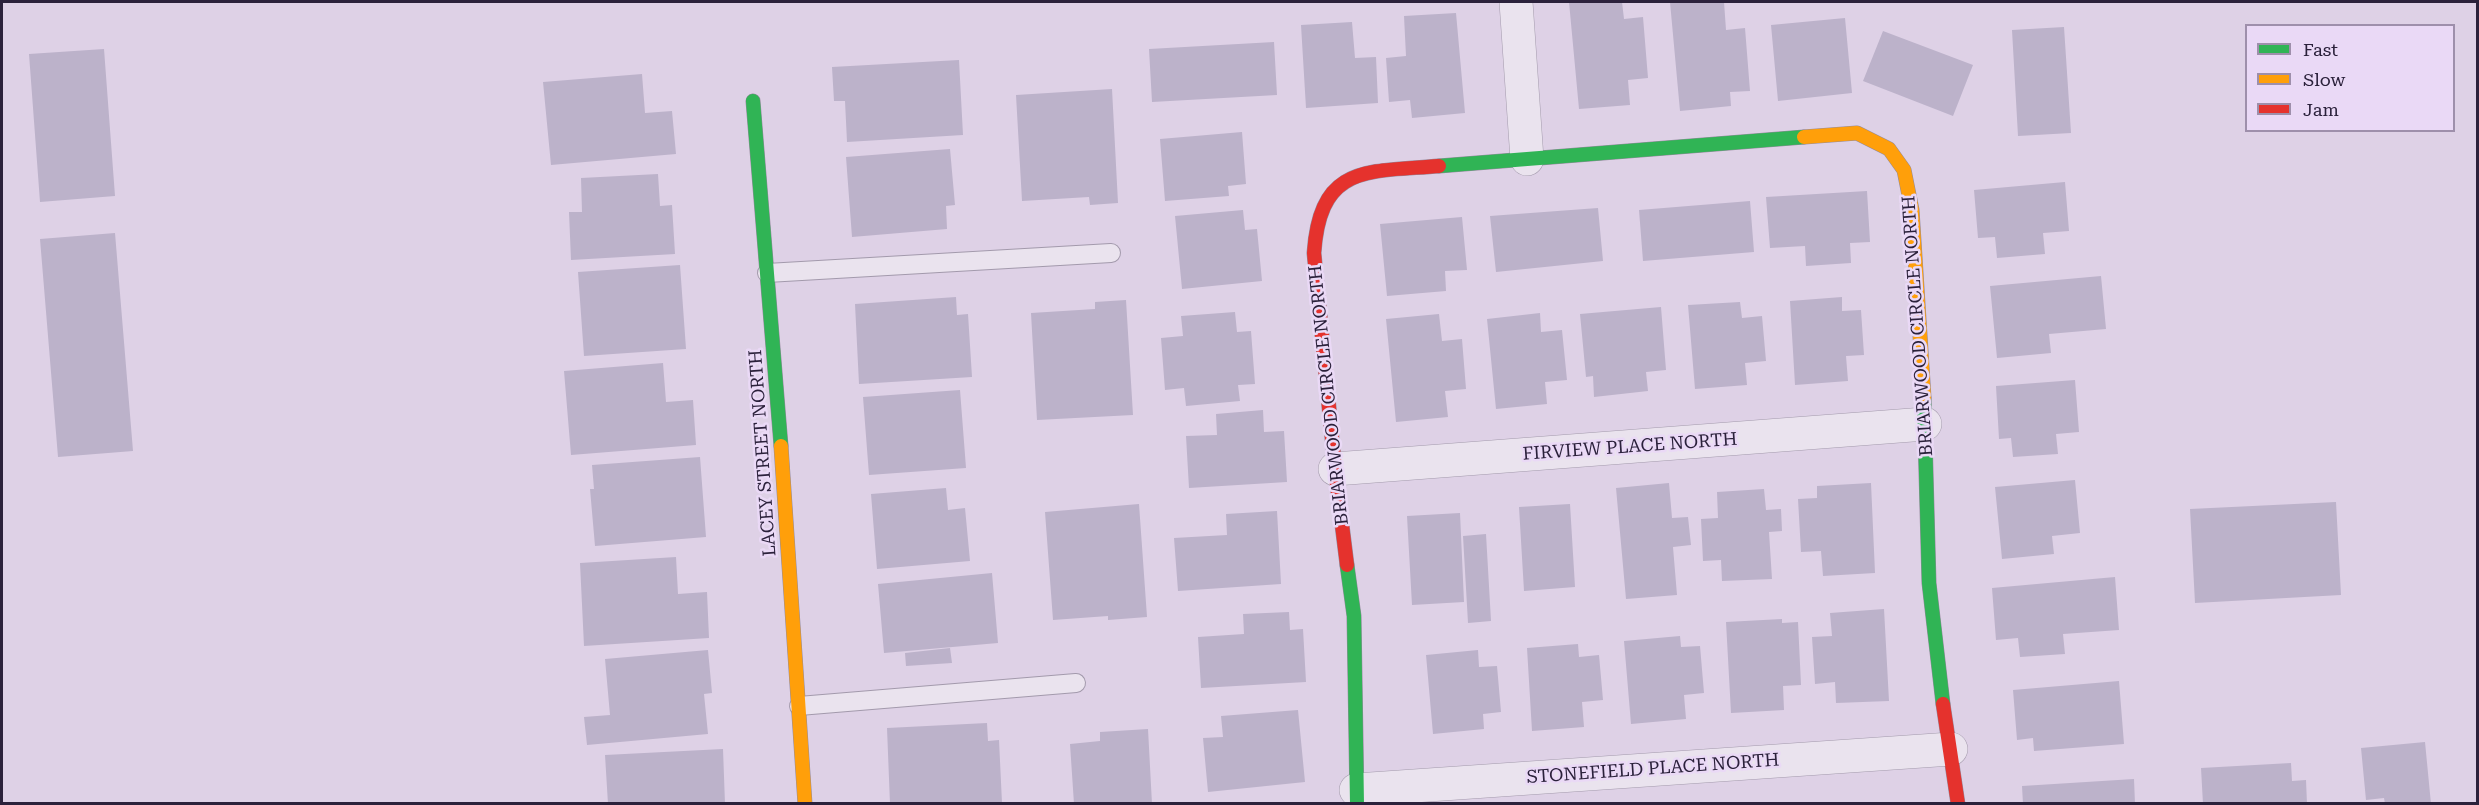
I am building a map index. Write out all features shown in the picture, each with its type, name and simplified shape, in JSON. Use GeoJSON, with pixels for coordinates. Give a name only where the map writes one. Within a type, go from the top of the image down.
{"type":"FeatureCollection","features":[{"type":"Feature","properties":{"kind":"street"},"geometry":{"type":"LineString","coordinates":[[1516,2],[1527,159]]}},
{"type":"Feature","properties":{"kind":"street","name":"LACEY STREET NORTH"},"geometry":{"type":"LineString","coordinates":[[753,101],[805,804]]}},
{"type":"Feature","properties":{"kind":"street","name":"BRIARWOOD CIRCLE NORTH"},"geometry":{"type":"LineString","coordinates":[[1356,797],[1354,616],[1335,469],[1314,253],[1315,226],[1322,204],[1341,184],[1364,172],[1857,133],[1881,141],[1897,158],[1908,181],[1918,285],[1925,424],[1929,584],[1934,642],[1958,804]]}},
{"type":"Feature","properties":{"kind":"street","name":"FIRVIEW PLACE NORTH"},"geometry":{"type":"LineString","coordinates":[[1335,469],[1925,424]]}},
{"type":"Feature","properties":{"kind":"street","name":"STONEFIELD PLACE NORTH"},"geometry":{"type":"LineString","coordinates":[[1356,797],[1951,749]]}},
{"type":"Feature","properties":{"kind":"lane"},"geometry":{"type":"LineString","coordinates":[[767,273],[1111,253]]}},
{"type":"Feature","properties":{"kind":"lane"},"geometry":{"type":"LineString","coordinates":[[799,706],[1076,682]]}},
{"type":"Feature","properties":{"kind":"building"},"geometry":{"type":"Polygon","coordinates":[[[1569,2],[1622,2],[1624,19],[1643,17],[1648,78],[1628,80],[1630,105],[1579,109],[1569,2]]]}},
{"type":"Feature","properties":{"kind":"building"},"geometry":{"type":"Polygon","coordinates":[[[1670,2],[1724,2],[1726,30],[1745,28],[1750,91],[1730,92],[1731,106],[1680,111],[1670,2]]]}},
{"type":"Feature","properties":{"kind":"building"},"geometry":{"type":"Polygon","coordinates":[[[1456,13],[1465,113],[1412,118],[1410,100],[1389,102],[1386,58],[1406,56],[1404,16],[1456,13]]]}},
{"type":"Feature","properties":{"kind":"building"},"geometry":{"type":"Polygon","coordinates":[[[1845,18],[1852,93],[1778,101],[1771,25],[1845,18]]]}},
{"type":"Feature","properties":{"kind":"building"},"geometry":{"type":"Polygon","coordinates":[[[1352,22],[1355,58],[1376,57],[1378,103],[1306,108],[1301,25],[1352,22]]]}},
{"type":"Feature","properties":{"kind":"building"},"geometry":{"type":"Polygon","coordinates":[[[2064,27],[2071,133],[2018,136],[2012,30],[2064,27]]]}},
{"type":"Feature","properties":{"kind":"building"},"geometry":{"type":"Polygon","coordinates":[[[1883,31],[1973,65],[1953,116],[1863,81],[1883,31]]]}},
{"type":"Feature","properties":{"kind":"building"},"geometry":{"type":"Polygon","coordinates":[[[1274,42],[1277,95],[1152,102],[1149,49],[1274,42]]]}},
{"type":"Feature","properties":{"kind":"building"},"geometry":{"type":"Polygon","coordinates":[[[104,49],[115,196],[40,202],[29,54],[104,49]]]}},
{"type":"Feature","properties":{"kind":"building"},"geometry":{"type":"Polygon","coordinates":[[[959,60],[963,135],[847,142],[845,101],[834,101],[832,67],[959,60]]]}},
{"type":"Feature","properties":{"kind":"building"},"geometry":{"type":"Polygon","coordinates":[[[642,74],[645,113],[672,111],[676,154],[551,165],[543,82],[642,74]]]}},
{"type":"Feature","properties":{"kind":"building"},"geometry":{"type":"Polygon","coordinates":[[[1112,89],[1118,203],[1090,205],[1089,197],[1022,201],[1016,95],[1112,89]]]}},
{"type":"Feature","properties":{"kind":"building"},"geometry":{"type":"Polygon","coordinates":[[[1242,132],[1246,184],[1228,186],[1229,196],[1165,201],[1160,139],[1242,132]]]}},
{"type":"Feature","properties":{"kind":"building"},"geometry":{"type":"Polygon","coordinates":[[[950,149],[955,205],[946,206],[947,229],[852,237],[846,157],[950,149]]]}},
{"type":"Feature","properties":{"kind":"building"},"geometry":{"type":"Polygon","coordinates":[[[658,174],[660,206],[672,205],[675,254],[571,260],[569,212],[582,212],[581,178],[658,174]]]}},
{"type":"Feature","properties":{"kind":"building"},"geometry":{"type":"Polygon","coordinates":[[[2065,182],[2069,231],[2043,233],[2045,254],[1997,258],[1995,237],[1978,238],[1974,190],[2065,182]]]}},
{"type":"Feature","properties":{"kind":"building"},"geometry":{"type":"Polygon","coordinates":[[[1867,191],[1870,242],[1850,243],[1851,263],[1806,266],[1805,246],[1770,248],[1766,197],[1867,191]]]}},
{"type":"Feature","properties":{"kind":"building"},"geometry":{"type":"Polygon","coordinates":[[[1750,201],[1754,252],[1643,261],[1639,210],[1750,201]]]}},
{"type":"Feature","properties":{"kind":"building"},"geometry":{"type":"Polygon","coordinates":[[[1598,208],[1603,261],[1496,272],[1490,216],[1598,208]]]}},
{"type":"Feature","properties":{"kind":"building"},"geometry":{"type":"Polygon","coordinates":[[[1243,210],[1245,230],[1257,229],[1262,281],[1182,289],[1175,216],[1243,210]]]}},
{"type":"Feature","properties":{"kind":"building"},"geometry":{"type":"Polygon","coordinates":[[[1462,217],[1467,270],[1445,271],[1446,291],[1387,296],[1380,224],[1462,217]]]}},
{"type":"Feature","properties":{"kind":"building"},"geometry":{"type":"Polygon","coordinates":[[[115,233],[133,451],[58,457],[40,239],[115,233]]]}},
{"type":"Feature","properties":{"kind":"building"},"geometry":{"type":"Polygon","coordinates":[[[680,265],[686,349],[584,356],[578,272],[680,265]]]}},
{"type":"Feature","properties":{"kind":"building"},"geometry":{"type":"Polygon","coordinates":[[[2101,276],[2106,329],[2049,334],[2051,353],[1997,358],[1990,286],[2101,276]]]}},
{"type":"Feature","properties":{"kind":"building"},"geometry":{"type":"Polygon","coordinates":[[[956,297],[957,315],[968,314],[972,377],[859,384],[855,304],[956,297]]]}},
{"type":"Feature","properties":{"kind":"building"},"geometry":{"type":"Polygon","coordinates":[[[1842,297],[1842,311],[1861,310],[1864,355],[1846,356],[1848,381],[1795,385],[1790,301],[1842,297]]]}},
{"type":"Feature","properties":{"kind":"building"},"geometry":{"type":"Polygon","coordinates":[[[1126,300],[1133,415],[1037,420],[1031,313],[1095,309],[1095,302],[1126,300]]]}},
{"type":"Feature","properties":{"kind":"building"},"geometry":{"type":"Polygon","coordinates":[[[1740,302],[1742,318],[1762,316],[1766,361],[1745,363],[1747,385],[1695,389],[1688,305],[1740,302]]]}},
{"type":"Feature","properties":{"kind":"building"},"geometry":{"type":"Polygon","coordinates":[[[1661,307],[1666,370],[1646,372],[1648,391],[1594,397],[1593,376],[1586,377],[1580,314],[1661,307]]]}},
{"type":"Feature","properties":{"kind":"building"},"geometry":{"type":"Polygon","coordinates":[[[1235,312],[1237,332],[1251,331],[1255,384],[1238,385],[1240,401],[1186,406],[1184,388],[1165,390],[1161,338],[1183,336],[1181,316],[1235,312]]]}},
{"type":"Feature","properties":{"kind":"building"},"geometry":{"type":"Polygon","coordinates":[[[1540,313],[1541,332],[1562,330],[1567,380],[1545,382],[1547,404],[1496,409],[1487,319],[1540,313]]]}},
{"type":"Feature","properties":{"kind":"building"},"geometry":{"type":"Polygon","coordinates":[[[1439,314],[1442,341],[1462,339],[1466,389],[1445,391],[1448,417],[1396,422],[1386,319],[1439,314]]]}},
{"type":"Feature","properties":{"kind":"building"},"geometry":{"type":"Polygon","coordinates":[[[663,363],[666,402],[693,400],[696,445],[571,455],[564,371],[663,363]]]}},
{"type":"Feature","properties":{"kind":"building"},"geometry":{"type":"Polygon","coordinates":[[[2075,380],[2079,432],[2056,434],[2058,454],[2013,457],[2011,438],[1999,439],[1996,386],[2075,380]]]}},
{"type":"Feature","properties":{"kind":"building"},"geometry":{"type":"Polygon","coordinates":[[[960,390],[966,468],[869,475],[863,397],[960,390]]]}},
{"type":"Feature","properties":{"kind":"building"},"geometry":{"type":"Polygon","coordinates":[[[1263,410],[1264,432],[1284,431],[1287,482],[1189,488],[1186,436],[1217,435],[1216,414],[1263,410]]]}},
{"type":"Feature","properties":{"kind":"building"},"geometry":{"type":"Polygon","coordinates":[[[700,457],[706,537],[595,546],[590,489],[594,489],[592,465],[700,457]]]}},
{"type":"Feature","properties":{"kind":"building"},"geometry":{"type":"Polygon","coordinates":[[[2075,480],[2080,533],[2052,536],[2054,554],[2002,559],[1995,487],[2075,480]]]}},
{"type":"Feature","properties":{"kind":"building"},"geometry":{"type":"Polygon","coordinates":[[[1669,483],[1672,518],[1688,517],[1691,545],[1673,547],[1677,595],[1626,599],[1616,488],[1669,483]]]}},
{"type":"Feature","properties":{"kind":"building"},"geometry":{"type":"Polygon","coordinates":[[[1871,483],[1875,573],[1823,576],[1821,551],[1801,552],[1798,499],[1817,498],[1817,486],[1871,483]]]}},
{"type":"Feature","properties":{"kind":"building"},"geometry":{"type":"Polygon","coordinates":[[[946,488],[948,510],[965,508],[970,561],[877,569],[871,494],[946,488]]]}},
{"type":"Feature","properties":{"kind":"building"},"geometry":{"type":"Polygon","coordinates":[[[1764,489],[1766,510],[1781,509],[1782,531],[1769,532],[1772,579],[1722,581],[1721,560],[1703,561],[1701,519],[1718,518],[1717,492],[1764,489]]]}},
{"type":"Feature","properties":{"kind":"building"},"geometry":{"type":"Polygon","coordinates":[[[2336,502],[2341,595],[2195,603],[2190,509],[2336,502]]]}},
{"type":"Feature","properties":{"kind":"building"},"geometry":{"type":"Polygon","coordinates":[[[1139,504],[1147,617],[1108,620],[1108,616],[1053,620],[1045,512],[1139,504]]]}},
{"type":"Feature","properties":{"kind":"building"},"geometry":{"type":"Polygon","coordinates":[[[1570,504],[1575,587],[1524,591],[1519,507],[1570,504]]]}},
{"type":"Feature","properties":{"kind":"building"},"geometry":{"type":"Polygon","coordinates":[[[1277,511],[1281,584],[1178,591],[1174,538],[1227,535],[1226,514],[1277,511]]]}},
{"type":"Feature","properties":{"kind":"building"},"geometry":{"type":"Polygon","coordinates":[[[1460,513],[1464,602],[1412,605],[1407,516],[1460,513]]]}},
{"type":"Feature","properties":{"kind":"building"},"geometry":{"type":"Polygon","coordinates":[[[1486,534],[1491,621],[1468,623],[1463,536],[1486,534]]]}},
{"type":"Feature","properties":{"kind":"building"},"geometry":{"type":"Polygon","coordinates":[[[676,557],[678,594],[707,592],[709,638],[584,646],[580,563],[676,557]]]}},
{"type":"Feature","properties":{"kind":"building"},"geometry":{"type":"Polygon","coordinates":[[[992,573],[998,643],[884,653],[878,584],[992,573]]]}},
{"type":"Feature","properties":{"kind":"building"},"geometry":{"type":"Polygon","coordinates":[[[2115,577],[2119,630],[2063,634],[2065,654],[2020,657],[2018,638],[1996,640],[1992,588],[2115,577]]]}},
{"type":"Feature","properties":{"kind":"building"},"geometry":{"type":"Polygon","coordinates":[[[1884,609],[1889,701],[1836,703],[1835,682],[1815,684],[1812,637],[1832,636],[1830,613],[1884,609]]]}},
{"type":"Feature","properties":{"kind":"building"},"geometry":{"type":"Polygon","coordinates":[[[1289,612],[1290,630],[1303,629],[1306,682],[1201,688],[1198,637],[1244,634],[1243,614],[1289,612]]]}},
{"type":"Feature","properties":{"kind":"building"},"geometry":{"type":"Polygon","coordinates":[[[1782,619],[1782,623],[1798,622],[1801,685],[1783,686],[1784,710],[1731,713],[1726,622],[1782,619]]]}},
{"type":"Feature","properties":{"kind":"building"},"geometry":{"type":"Polygon","coordinates":[[[1680,636],[1681,647],[1700,646],[1704,693],[1684,695],[1686,719],[1631,724],[1624,641],[1680,636]]]}},
{"type":"Feature","properties":{"kind":"building"},"geometry":{"type":"Polygon","coordinates":[[[1578,644],[1579,657],[1599,655],[1603,700],[1582,702],[1584,727],[1532,731],[1527,648],[1578,644]]]}},
{"type":"Feature","properties":{"kind":"building"},"geometry":{"type":"Polygon","coordinates":[[[950,648],[952,663],[906,666],[905,653],[950,648]]]}},
{"type":"Feature","properties":{"kind":"building"},"geometry":{"type":"Polygon","coordinates":[[[708,650],[712,693],[704,694],[708,734],[587,745],[584,717],[610,715],[605,659],[708,650]]]}},
{"type":"Feature","properties":{"kind":"building"},"geometry":{"type":"Polygon","coordinates":[[[1478,650],[1479,667],[1497,666],[1501,712],[1483,714],[1484,729],[1433,734],[1426,655],[1478,650]]]}},
{"type":"Feature","properties":{"kind":"building"},"geometry":{"type":"Polygon","coordinates":[[[2119,681],[2124,744],[2034,751],[2033,738],[2017,740],[2013,690],[2119,681]]]}},
{"type":"Feature","properties":{"kind":"building"},"geometry":{"type":"Polygon","coordinates":[[[1298,710],[1305,782],[1208,792],[1203,738],[1223,737],[1221,716],[1298,710]]]}},
{"type":"Feature","properties":{"kind":"building"},"geometry":{"type":"Polygon","coordinates":[[[987,723],[988,741],[999,740],[1002,803],[890,804],[887,728],[987,723]]]}},
{"type":"Feature","properties":{"kind":"building"},"geometry":{"type":"Polygon","coordinates":[[[1148,729],[1152,804],[1074,804],[1070,744],[1100,741],[1100,732],[1148,729]]]}},
{"type":"Feature","properties":{"kind":"building"},"geometry":{"type":"Polygon","coordinates":[[[2425,742],[2431,804],[2385,804],[2384,798],[2366,800],[2361,748],[2425,742]]]}},
{"type":"Feature","properties":{"kind":"building"},"geometry":{"type":"Polygon","coordinates":[[[723,749],[725,804],[608,804],[605,755],[723,749]]]}},
{"type":"Feature","properties":{"kind":"building"},"geometry":{"type":"Polygon","coordinates":[[[2291,763],[2292,781],[2306,780],[2307,804],[2203,804],[2201,768],[2291,763]]]}},
{"type":"Feature","properties":{"kind":"building"},"geometry":{"type":"Polygon","coordinates":[[[2134,779],[2135,804],[2023,804],[2022,786],[2134,779]]]}},
{"type":"Feature","properties":{"kind":"traffic: fast"},"geometry":{"type":"LineString","coordinates":[[753,101],[781,446]]}},
{"type":"Feature","properties":{"kind":"traffic: fast"},"geometry":{"type":"LineString","coordinates":[[1439,166],[1804,137]]}},
{"type":"Feature","properties":{"kind":"traffic: fast"},"geometry":{"type":"LineString","coordinates":[[1924,398],[1929,583],[1943,704]]}},
{"type":"Feature","properties":{"kind":"traffic: fast"},"geometry":{"type":"LineString","coordinates":[[1347,565],[1354,616],[1357,804]]}},
{"type":"Feature","properties":{"kind":"traffic: slow"},"geometry":{"type":"LineString","coordinates":[[1804,137],[1857,133],[1889,149],[1904,170],[1912,210],[1924,398]]}},
{"type":"Feature","properties":{"kind":"traffic: slow"},"geometry":{"type":"LineString","coordinates":[[781,446],[805,804]]}},
{"type":"Feature","properties":{"kind":"traffic: jam"},"geometry":{"type":"LineString","coordinates":[[1347,565],[1335,469],[1314,253],[1318,224],[1326,203],[1337,188],[1352,178],[1390,170],[1439,166]]}},
{"type":"Feature","properties":{"kind":"traffic: jam"},"geometry":{"type":"LineString","coordinates":[[1943,704],[1958,804]]}}]}
